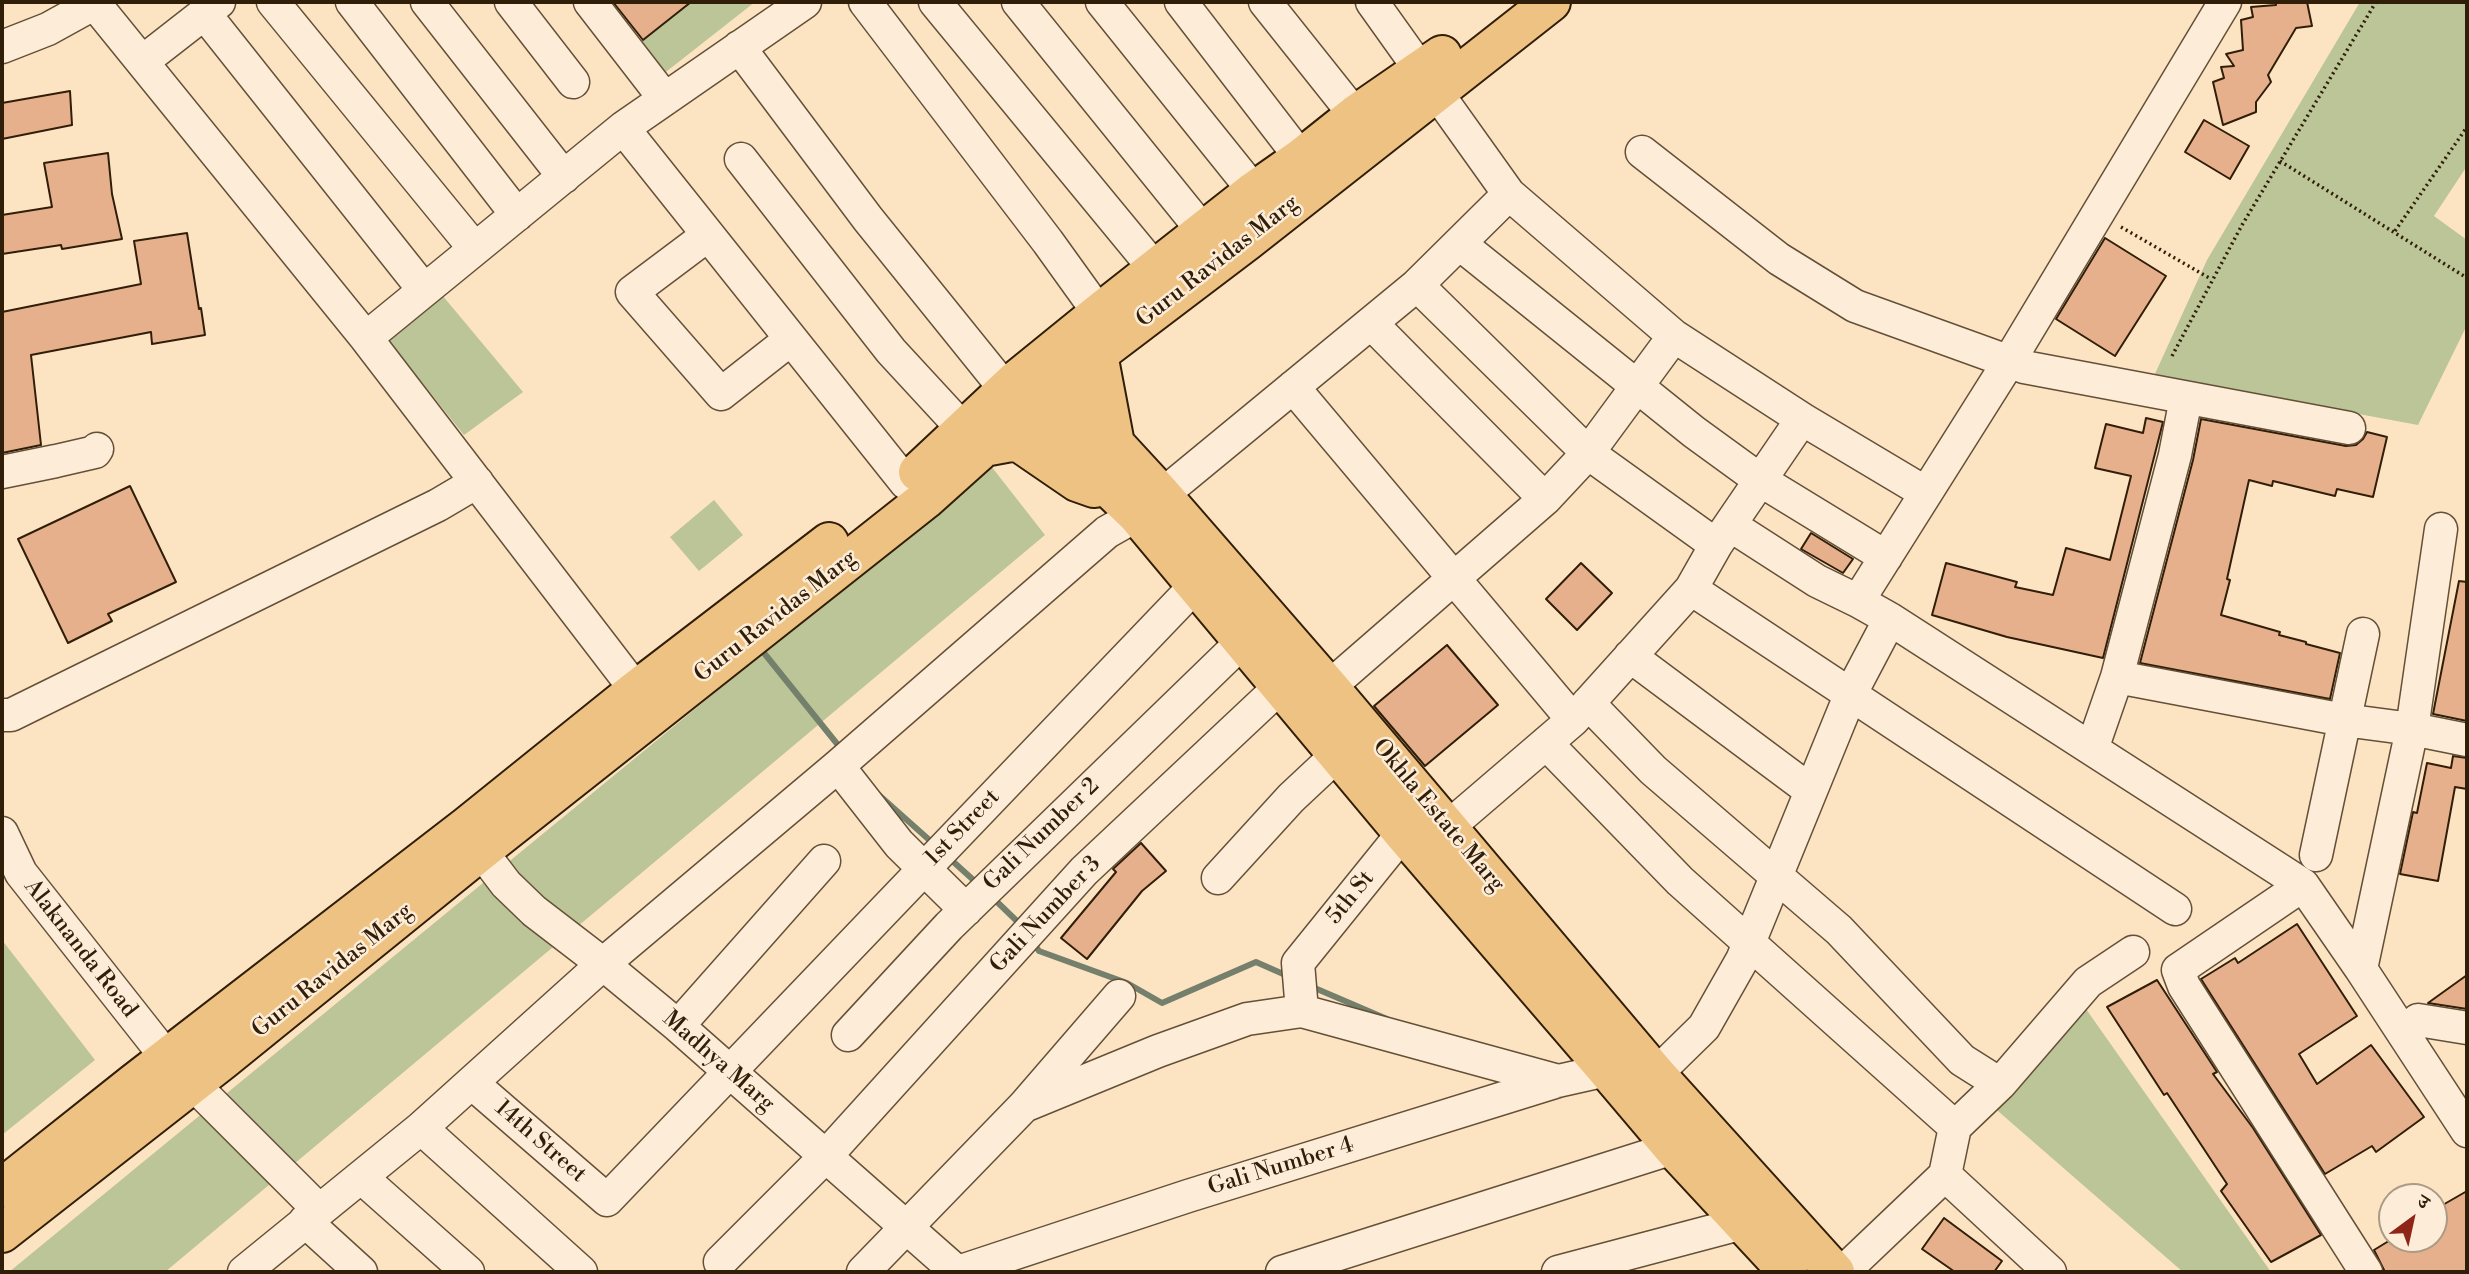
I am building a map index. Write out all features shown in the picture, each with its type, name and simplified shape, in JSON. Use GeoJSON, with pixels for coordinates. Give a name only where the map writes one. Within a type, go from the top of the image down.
{"type":"FeatureCollection","features":[{"type":"Feature","properties":{"kind":"main road","name":"Guru Ravidas Marg"},"geometry":{"type":"LineString","coordinates":[[1029,387],[1098,354],[1247,241],[1428,82],[1510,2]]}},
{"type":"Feature","properties":{"kind":"main road","name":"Guru Ravidas Marg"},"geometry":{"type":"LineString","coordinates":[[2,1188],[180,1071],[481,851],[926,499],[974,438],[1029,387],[1099,313],[1254,191],[1301,158],[1354,115],[1428,82],[1551,2]]}},
{"type":"Feature","properties":{"kind":"main road"},"geometry":{"type":"LineString","coordinates":[[1098,354],[1115,444]]}},
{"type":"Feature","properties":{"kind":"main road","name":"Okhla Estate Marg"},"geometry":{"type":"LineString","coordinates":[[1029,387],[1115,444],[1196,585],[1242,642],[1606,1070],[1788,1272]]}},
{"type":"Feature","properties":{"kind":"main road","name":"Okhla Estate Marg"},"geometry":{"type":"LineString","coordinates":[[1029,387],[1110,489],[1149,505],[1329,687],[1656,1074],[1835,1272]]}},
{"type":"Feature","properties":{"kind":"main road","name":"Guru Ravidas Marg"},"geometry":{"type":"LineString","coordinates":[[2,1233],[180,1071],[467,826],[636,690],[906,483],[974,438]]}},
{"type":"Feature","properties":{"kind":"main road"},"geometry":{"type":"LineString","coordinates":[[974,438],[1020,443],[1077,482],[1093,488],[1110,489]]}},
{"type":"Feature","properties":{"kind":"street"},"geometry":{"type":"LineString","coordinates":[[273,2],[475,248]]}},
{"type":"Feature","properties":{"kind":"street"},"geometry":{"type":"LineString","coordinates":[[352,2],[517,215]]}},
{"type":"Feature","properties":{"kind":"street"},"geometry":{"type":"LineString","coordinates":[[428,2],[564,177]]}},
{"type":"Feature","properties":{"kind":"street"},"geometry":{"type":"LineString","coordinates":[[511,2],[573,82]]}},
{"type":"Feature","properties":{"kind":"street"},"geometry":{"type":"LineString","coordinates":[[590,2],[665,99]]}},
{"type":"Feature","properties":{"kind":"street"},"geometry":{"type":"LineString","coordinates":[[366,338],[623,128],[805,2]]}},
{"type":"Feature","properties":{"kind":"street"},"geometry":{"type":"LineString","coordinates":[[865,2],[1040,231],[1099,313]]}},
{"type":"Feature","properties":{"kind":"street"},"geometry":{"type":"LineString","coordinates":[[935,2],[1155,269]]}},
{"type":"Feature","properties":{"kind":"street"},"geometry":{"type":"LineString","coordinates":[[1018,2],[1203,231]]}},
{"type":"Feature","properties":{"kind":"street"},"geometry":{"type":"LineString","coordinates":[[1102,2],[1254,191]]}},
{"type":"Feature","properties":{"kind":"street"},"geometry":{"type":"LineString","coordinates":[[1181,2],[1301,158]]}},
{"type":"Feature","properties":{"kind":"street"},"geometry":{"type":"LineString","coordinates":[[1265,2],[1354,115]]}},
{"type":"Feature","properties":{"kind":"street"},"geometry":{"type":"LineString","coordinates":[[1372,2],[1509,194],[1674,336],[1802,419],[1926,493]]}},
{"type":"Feature","properties":{"kind":"street"},"geometry":{"type":"LineString","coordinates":[[1858,601],[2008,363],[2225,2]]}},
{"type":"Feature","properties":{"kind":"street"},"geometry":{"type":"LineString","coordinates":[[2,47],[48,29],[96,3],[366,338],[636,690]]}},
{"type":"Feature","properties":{"kind":"street"},"geometry":{"type":"LineString","coordinates":[[142,62],[211,7],[424,290]]}},
{"type":"Feature","properties":{"kind":"street"},"geometry":{"type":"LineString","coordinates":[[739,47],[876,229],[1029,387]]}},
{"type":"Feature","properties":{"kind":"street"},"geometry":{"type":"LineString","coordinates":[[623,128],[906,483]]}},
{"type":"Feature","properties":{"kind":"street"},"geometry":{"type":"LineString","coordinates":[[1642,152],[1779,259],[1855,306],[2008,363],[2349,428]]}},
{"type":"Feature","properties":{"kind":"street"},"geometry":{"type":"LineString","coordinates":[[741,159],[891,351],[974,438]]}},
{"type":"Feature","properties":{"kind":"street"},"geometry":{"type":"LineString","coordinates":[[244,1272],[421,1128],[603,964],[838,766],[1107,532],[1149,505],[1417,285],[1509,194]]}},
{"type":"Feature","properties":{"kind":"street"},"geometry":{"type":"LineString","coordinates":[[708,235],[632,292],[722,394],[791,339]]}},
{"type":"Feature","properties":{"kind":"street"},"geometry":{"type":"LineString","coordinates":[[1461,244],[1694,432],[1760,480],[1886,557]]}},
{"type":"Feature","properties":{"kind":"street"},"geometry":{"type":"LineString","coordinates":[[1417,285],[1588,453],[1723,535],[1890,619],[2303,885],[2467,1131]]}},
{"type":"Feature","properties":{"kind":"street"},"geometry":{"type":"LineString","coordinates":[[1371,323],[1545,499]]}},
{"type":"Feature","properties":{"kind":"street"},"geometry":{"type":"LineString","coordinates":[[1329,687],[1545,499],[1588,453],[1674,336]]}},
{"type":"Feature","properties":{"kind":"street"},"geometry":{"type":"LineString","coordinates":[[1293,387],[1455,578],[1581,711],[1839,930],[1962,1060],[2000,1084]]}},
{"type":"Feature","properties":{"kind":"street"},"geometry":{"type":"LineString","coordinates":[[2092,749],[2117,677],[2175,455],[2186,398]]}},
{"type":"Feature","properties":{"kind":"street"},"geometry":{"type":"LineString","coordinates":[[1447,828],[1581,711],[1691,589],[1723,535],[1802,419]]}},
{"type":"Feature","properties":{"kind":"street"},"geometry":{"type":"LineString","coordinates":[[2,472],[97,450]]}},
{"type":"Feature","properties":{"kind":"street"},"geometry":{"type":"LineString","coordinates":[[2,715],[11,715],[24,709],[425,511],[477,482]]}},
{"type":"Feature","properties":{"kind":"street"},"geometry":{"type":"LineString","coordinates":[[2361,969],[2412,729],[2441,528]]}},
{"type":"Feature","properties":{"kind":"street","name":"1st Street"},"geometry":{"type":"LineString","coordinates":[[607,1199],[1196,585]]}},
{"type":"Feature","properties":{"kind":"street"},"geometry":{"type":"LineString","coordinates":[[1691,589],[2175,909]]}},
{"type":"Feature","properties":{"kind":"street"},"geometry":{"type":"LineString","coordinates":[[1656,1074],[1704,1027],[1742,960],[1851,693],[1890,619]]}},
{"type":"Feature","properties":{"kind":"street"},"geometry":{"type":"LineString","coordinates":[[2316,855],[2363,634]]}},
{"type":"Feature","properties":{"kind":"street","name":"Gali Number 2"},"geometry":{"type":"LineString","coordinates":[[848,1035],[966,910],[1242,642]]}},
{"type":"Feature","properties":{"kind":"street"},"geometry":{"type":"LineString","coordinates":[[1630,656],[1811,791]]}},
{"type":"Feature","properties":{"kind":"street"},"geometry":{"type":"LineString","coordinates":[[2117,677],[2344,720],[2467,740]]}},
{"type":"Feature","properties":{"kind":"street","name":"Gali Number 3"},"geometry":{"type":"LineString","coordinates":[[720,1262],[825,1157],[1084,871],[1281,686]]}},
{"type":"Feature","properties":{"kind":"street"},"geometry":{"type":"LineString","coordinates":[[1546,743],[1680,881],[1955,1127]]}},
{"type":"Feature","properties":{"kind":"street"},"geometry":{"type":"LineString","coordinates":[[1218,878],[1291,799],[1338,754]]}},
{"type":"Feature","properties":{"kind":"street"},"geometry":{"type":"LineString","coordinates":[[838,766],[899,844],[966,910]]}},
{"type":"Feature","properties":{"kind":"street","name":"5th St"},"geometry":{"type":"LineString","coordinates":[[1302,1011],[1298,963],[1403,833]]}},
{"type":"Feature","properties":{"kind":"street","name":"Alaknanda Road"},"geometry":{"type":"LineString","coordinates":[[2,834],[21,873],[180,1071],[361,1272]]}},
{"type":"Feature","properties":{"kind":"street","name":"Madhya Marg"},"geometry":{"type":"LineString","coordinates":[[481,851],[506,884],[534,911],[678,1026],[958,1272]]}},
{"type":"Feature","properties":{"kind":"street"},"geometry":{"type":"LineString","coordinates":[[678,1026],[824,861]]}},
{"type":"Feature","properties":{"kind":"street"},"geometry":{"type":"LineString","coordinates":[[2303,885],[2178,970],[2184,986],[2365,1272]]}},
{"type":"Feature","properties":{"kind":"street"},"geometry":{"type":"LineString","coordinates":[[1843,1272],[1945,1175],[1955,1127],[2000,1084],[2088,982],[2133,951]]}},
{"type":"Feature","properties":{"kind":"street"},"geometry":{"type":"LineString","coordinates":[[863,1272],[1024,1106],[1119,996]]}},
{"type":"Feature","properties":{"kind":"street"},"geometry":{"type":"LineString","coordinates":[[1024,1106],[1158,1051],[1247,1019],[1302,1011],[1558,1081]]}},
{"type":"Feature","properties":{"kind":"street"},"geometry":{"type":"LineString","coordinates":[[2418,1020],[2467,1028]]}},
{"type":"Feature","properties":{"kind":"street","name":"Gali Number 4"},"geometry":{"type":"LineString","coordinates":[[958,1272],[1188,1196],[1558,1081],[1606,1070]]}},
{"type":"Feature","properties":{"kind":"street","name":"14th Street"},"geometry":{"type":"LineString","coordinates":[[472,1084],[607,1199]]}},
{"type":"Feature","properties":{"kind":"street"},"geometry":{"type":"LineString","coordinates":[[421,1128],[582,1272]]}},
{"type":"Feature","properties":{"kind":"street"},"geometry":{"type":"LineString","coordinates":[[1282,1272],[1673,1147]]}},
{"type":"Feature","properties":{"kind":"street"},"geometry":{"type":"LineString","coordinates":[[1945,1175],[2050,1272]]}},
{"type":"Feature","properties":{"kind":"street"},"geometry":{"type":"LineString","coordinates":[[361,1177],[468,1272]]}},
{"type":"Feature","properties":{"kind":"street"},"geometry":{"type":"LineString","coordinates":[[1558,1272],[1743,1223]]}},
{"type":"Feature","properties":{"kind":"path"},"geometry":{"type":"LineString","coordinates":[[2172,356],[2280,161],[2376,2]]}},
{"type":"Feature","properties":{"kind":"path"},"geometry":{"type":"LineString","coordinates":[[2395,231],[2467,127]]}},
{"type":"Feature","properties":{"kind":"path"},"geometry":{"type":"LineString","coordinates":[[2280,161],[2467,278]]}},
{"type":"Feature","properties":{"kind":"path"},"geometry":{"type":"LineString","coordinates":[[2098,214],[2212,280]]}},
{"type":"Feature","properties":{"kind":"green space"},"geometry":{"type":"Polygon","coordinates":[[[691,2],[755,2],[662,75],[638,44],[691,2]]]}},
{"type":"Feature","properties":{"kind":"green space"},"geometry":{"type":"Polygon","coordinates":[[[2360,2],[2467,2],[2467,166],[2434,216],[2467,240],[2467,325],[2418,425],[2154,376],[2207,260],[2360,2]]]}},
{"type":"Feature","properties":{"kind":"green space"},"geometry":{"type":"Polygon","coordinates":[[[437,289],[523,392],[464,435],[382,333],[437,289]]]}},
{"type":"Feature","properties":{"kind":"green space"},"geometry":{"type":"Polygon","coordinates":[[[991,466],[1045,535],[165,1272],[9,1272],[991,466]]]}},
{"type":"Feature","properties":{"kind":"green space"},"geometry":{"type":"Polygon","coordinates":[[[714,500],[743,535],[699,571],[670,537],[714,500]]]}},
{"type":"Feature","properties":{"kind":"green space"},"geometry":{"type":"Polygon","coordinates":[[[2,940],[95,1060],[2,1135],[2,940]]]}},
{"type":"Feature","properties":{"kind":"green space"},"geometry":{"type":"Polygon","coordinates":[[[2086,1009],[2271,1272],[2183,1272],[1991,1105],[2038,1047],[2086,1009]]]}},
{"type":"Feature","properties":{"kind":"building"},"geometry":{"type":"Polygon","coordinates":[[[613,2],[691,2],[643,40],[613,2]]]}},
{"type":"Feature","properties":{"kind":"building"},"geometry":{"type":"Polygon","coordinates":[[[2276,2],[2307,2],[2312,26],[2296,28],[2268,75],[2271,82],[2256,102],[2256,112],[2223,125],[2213,82],[2224,78],[2221,67],[2234,66],[2226,54],[2243,50],[2241,20],[2253,17],[2251,7],[2276,5],[2276,2]]]}},
{"type":"Feature","properties":{"kind":"building"},"geometry":{"type":"Polygon","coordinates":[[[70,91],[72,125],[2,139],[2,103],[70,91]]]}},
{"type":"Feature","properties":{"kind":"building"},"geometry":{"type":"Polygon","coordinates":[[[2204,120],[2249,146],[2230,179],[2185,152],[2204,120]]]}},
{"type":"Feature","properties":{"kind":"building"},"geometry":{"type":"Polygon","coordinates":[[[108,153],[112,194],[122,239],[62,249],[61,245],[2,254],[2,215],[52,207],[44,163],[108,153]]]}},
{"type":"Feature","properties":{"kind":"building"},"geometry":{"type":"Polygon","coordinates":[[[187,233],[205,335],[152,344],[151,332],[31,355],[41,445],[2,453],[2,312],[141,284],[134,241],[187,233]]]}},
{"type":"Feature","properties":{"kind":"building"},"geometry":{"type":"Polygon","coordinates":[[[2105,238],[2166,276],[2115,356],[2056,319],[2105,238]]]}},
{"type":"Feature","properties":{"kind":"building"},"geometry":{"type":"Polygon","coordinates":[[[2146,418],[2163,422],[2103,658],[2007,637],[1932,615],[1946,563],[2017,582],[2015,587],[2053,595],[2066,548],[2110,560],[2131,476],[2095,468],[2106,424],[2143,433],[2146,418]]]}},
{"type":"Feature","properties":{"kind":"building"},"geometry":{"type":"Polygon","coordinates":[[[2201,419],[2346,446],[2356,445],[2367,432],[2387,437],[2373,497],[2337,489],[2335,496],[2273,481],[2272,486],[2249,480],[2227,579],[2230,580],[2221,615],[2340,653],[2330,699],[2140,663],[2193,460],[2201,419]]]}},
{"type":"Feature","properties":{"kind":"building"},"geometry":{"type":"Polygon","coordinates":[[[130,486],[176,582],[108,614],[112,621],[68,643],[18,539],[130,486]]]}},
{"type":"Feature","properties":{"kind":"building"},"geometry":{"type":"Polygon","coordinates":[[[1811,533],[1853,559],[1843,573],[1801,549],[1811,533]]]}},
{"type":"Feature","properties":{"kind":"building"},"geometry":{"type":"Polygon","coordinates":[[[1581,563],[1612,593],[1577,630],[1546,599],[1581,563]]]}},
{"type":"Feature","properties":{"kind":"building"},"geometry":{"type":"Polygon","coordinates":[[[2459,581],[2467,582],[2467,721],[2433,714],[2459,581]]]}},
{"type":"Feature","properties":{"kind":"building"},"geometry":{"type":"Polygon","coordinates":[[[1447,645],[1498,705],[1425,766],[1374,706],[1447,645]]]}},
{"type":"Feature","properties":{"kind":"building"},"geometry":{"type":"Polygon","coordinates":[[[2453,756],[2467,758],[2467,789],[2455,787],[2438,881],[2400,874],[2413,812],[2417,813],[2427,763],[2451,768],[2453,756]]]}},
{"type":"Feature","properties":{"kind":"building"},"geometry":{"type":"Polygon","coordinates":[[[1141,843],[1166,871],[1142,891],[1087,959],[1061,938],[1116,872],[1113,869],[1141,843]]]}},
{"type":"Feature","properties":{"kind":"building"},"geometry":{"type":"Polygon","coordinates":[[[2297,924],[2357,1016],[2299,1054],[2317,1084],[2371,1045],[2424,1117],[2376,1152],[2372,1146],[2325,1174],[2201,979],[2235,958],[2238,963],[2297,924]]]}},
{"type":"Feature","properties":{"kind":"building"},"geometry":{"type":"Polygon","coordinates":[[[2467,975],[2467,1009],[2428,1003],[2467,975]]]}},
{"type":"Feature","properties":{"kind":"building"},"geometry":{"type":"Polygon","coordinates":[[[2157,980],[2217,1072],[2213,1074],[2253,1128],[2321,1235],[2271,1262],[2221,1191],[2227,1184],[2167,1093],[2164,1095],[2107,1007],[2157,980]]]}},
{"type":"Feature","properties":{"kind":"building"},"geometry":{"type":"Polygon","coordinates":[[[2467,1191],[2467,1272],[2385,1272],[2374,1250],[2378,1248],[2378,1253],[2448,1253],[2448,1202],[2467,1191]]]}},
{"type":"Feature","properties":{"kind":"building"},"geometry":{"type":"Polygon","coordinates":[[[1944,1218],[2002,1261],[1994,1272],[1955,1272],[1922,1249],[1944,1218]]]}},
{"type":"Feature","properties":{"kind":"waterway"},"geometry":{"type":"LineString","coordinates":[[760,648],[842,750]]}},
{"type":"Feature","properties":{"kind":"waterway"},"geometry":{"type":"LineString","coordinates":[[880,796],[935,845]]}},
{"type":"Feature","properties":{"kind":"waterway"},"geometry":{"type":"LineString","coordinates":[[948,857],[979,885]]}},
{"type":"Feature","properties":{"kind":"waterway"},"geometry":{"type":"LineString","coordinates":[[992,897],[1022,926]]}},
{"type":"Feature","properties":{"kind":"waterway"},"geometry":{"type":"LineString","coordinates":[[1032,941],[1039,951],[1127,983],[1162,1003],[1256,962],[1290,977]]}},
{"type":"Feature","properties":{"kind":"waterway"},"geometry":{"type":"LineString","coordinates":[[1310,986],[1387,1019]]}}]}
